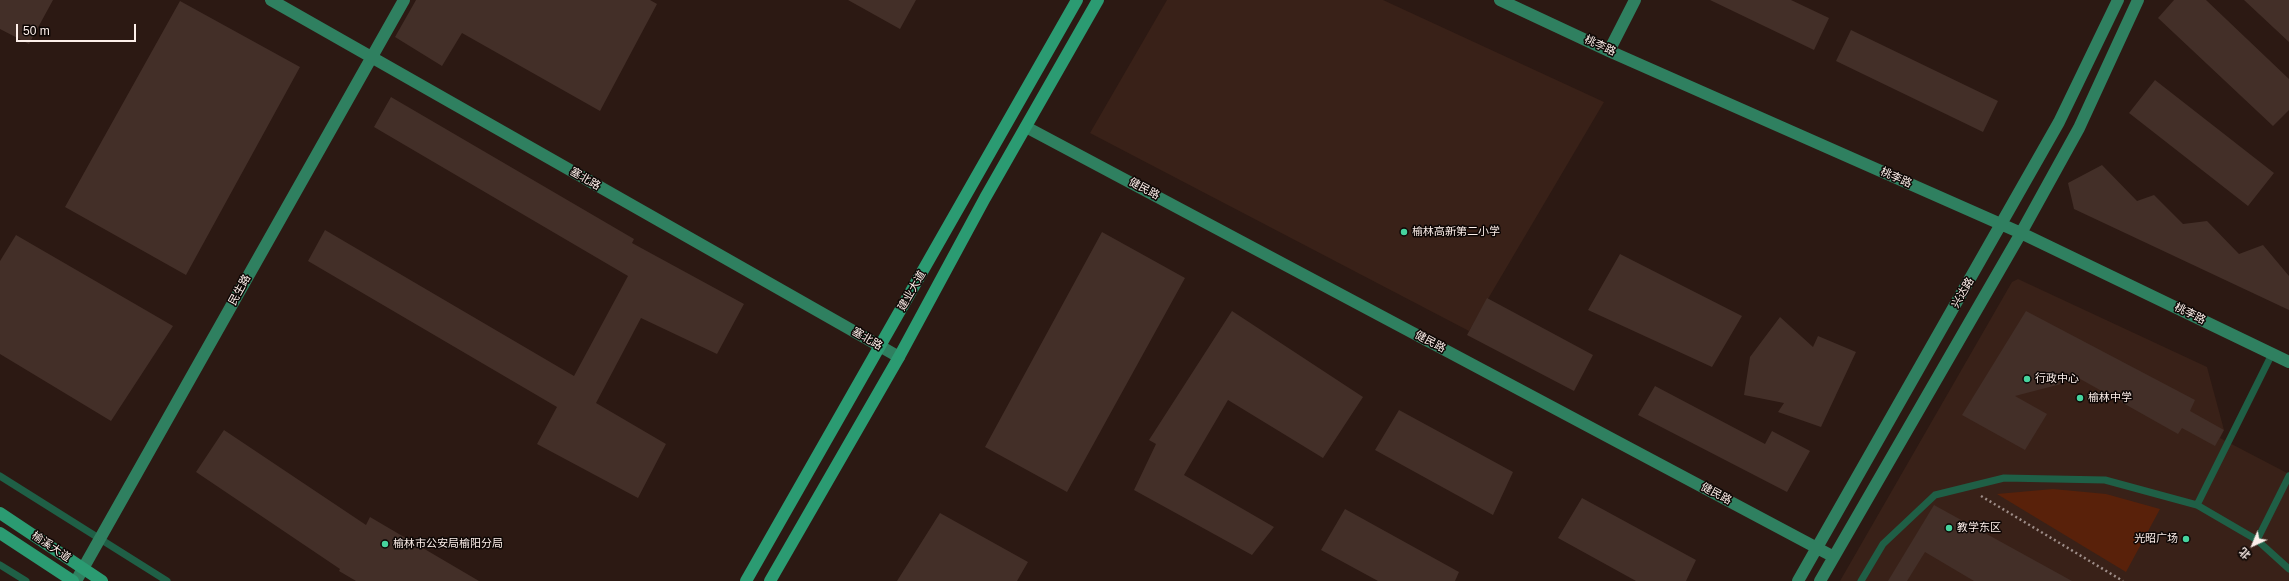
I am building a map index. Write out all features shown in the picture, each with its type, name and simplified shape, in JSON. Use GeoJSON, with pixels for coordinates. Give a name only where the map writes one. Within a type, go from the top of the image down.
{"type":"FeatureCollection","features":[{"type":"Feature","properties":{"kind":"main road","name":"建业大道"},"geometry":{"type":"LineString","coordinates":[[746,581],[1077,0]]}},
{"type":"Feature","properties":{"kind":"main road","name":"建业大道"},"geometry":{"type":"LineString","coordinates":[[770,581],[899,357],[1026,126],[1098,0]]}},
{"type":"Feature","properties":{"kind":"main road","name":"榆溪大道"},"geometry":{"type":"LineString","coordinates":[[0,513],[102,581]]}},
{"type":"Feature","properties":{"kind":"main road","name":"榆溪大道"},"geometry":{"type":"LineString","coordinates":[[0,533],[73,581]]}},
{"type":"Feature","properties":{"kind":"street","name":"塞北路"},"geometry":{"type":"LineString","coordinates":[[272,0],[899,357]]}},
{"type":"Feature","properties":{"kind":"street","name":"民生路"},"geometry":{"type":"LineString","coordinates":[[76,581],[404,0]]}},
{"type":"Feature","properties":{"kind":"street","name":"桃李路"},"geometry":{"type":"LineString","coordinates":[[1500,0],[1609,51],[2021,233],[2289,362]]}},
{"type":"Feature","properties":{"kind":"street"},"geometry":{"type":"LineString","coordinates":[[1609,51],[1635,0]]}},
{"type":"Feature","properties":{"kind":"street","name":"兴达路"},"geometry":{"type":"LineString","coordinates":[[1798,581],[2002,225],[2059,122],[2118,0]]}},
{"type":"Feature","properties":{"kind":"street","name":"兴达路"},"geometry":{"type":"LineString","coordinates":[[1820,581],[2021,233],[2079,128],[2138,0]]}},
{"type":"Feature","properties":{"kind":"street","name":"健民路"},"geometry":{"type":"LineString","coordinates":[[1026,126],[1834,557]]}},
{"type":"Feature","properties":{"kind":"lane"},"geometry":{"type":"LineString","coordinates":[[2197,505],[2272,354]]}},
{"type":"Feature","properties":{"kind":"lane"},"geometry":{"type":"LineString","coordinates":[[0,476],[101,538],[167,581]]}},
{"type":"Feature","properties":{"kind":"lane"},"geometry":{"type":"LineString","coordinates":[[2257,540],[2289,476]]}},
{"type":"Feature","properties":{"kind":"lane"},"geometry":{"type":"LineString","coordinates":[[1861,581],[1883,544],[1935,495],[2004,478],[2105,480],[2197,505],[2257,540],[2289,569]]}},
{"type":"Feature","properties":{"kind":"lane"},"geometry":{"type":"LineString","coordinates":[[0,565],[26,581]]}},
{"type":"Feature","properties":{"kind":"path"},"geometry":{"type":"LineString","coordinates":[[1966,487],[2123,581]]}},
{"type":"Feature","properties":{"kind":"shaded area","name":"榆林高新第二小学"},"geometry":{"type":"Polygon","coordinates":[[[1167,0],[1383,0],[1604,102],[1469,331],[1090,133],[1167,0]]]}},
{"type":"Feature","properties":{"kind":"shaded area","name":"榆林中学"},"geometry":{"type":"Polygon","coordinates":[[[2018,279],[2207,367],[2224,430],[2220,438],[2289,474],[2289,581],[1840,581],[2012,282],[2018,279]]]}},
{"type":"Feature","properties":{"kind":"shaded area"},"geometry":{"type":"Polygon","coordinates":[[[2053,489],[2106,494],[2160,509],[2126,572],[1997,494],[2053,489]]]}},
{"type":"Feature","properties":{"kind":"building"},"geometry":{"type":"Polygon","coordinates":[[[0,0],[53,0],[29,44],[0,29],[0,0]]]}},
{"type":"Feature","properties":{"kind":"building"},"geometry":{"type":"Polygon","coordinates":[[[416,0],[650,0],[657,4],[600,111],[462,33],[442,66],[395,37],[416,0]]]}},
{"type":"Feature","properties":{"kind":"building"},"geometry":{"type":"Polygon","coordinates":[[[848,0],[916,0],[900,29],[848,0]]]}},
{"type":"Feature","properties":{"kind":"building"},"geometry":{"type":"Polygon","coordinates":[[[1710,0],[1791,0],[1829,18],[1814,50],[1710,0]]]}},
{"type":"Feature","properties":{"kind":"building"},"geometry":{"type":"Polygon","coordinates":[[[2174,0],[2206,0],[2289,79],[2289,110],[2273,126],[2158,18],[2174,0]]]}},
{"type":"Feature","properties":{"kind":"building"},"geometry":{"type":"Polygon","coordinates":[[[2244,0],[2289,0],[2289,42],[2244,0]]]}},
{"type":"Feature","properties":{"kind":"building"},"geometry":{"type":"Polygon","coordinates":[[[180,1],[300,67],[186,275],[65,207],[180,1]]]}},
{"type":"Feature","properties":{"kind":"building"},"geometry":{"type":"Polygon","coordinates":[[[1851,30],[1998,101],[1983,132],[1836,61],[1851,30]]]}},
{"type":"Feature","properties":{"kind":"building"},"geometry":{"type":"Polygon","coordinates":[[[2155,80],[2274,173],[2248,206],[2129,113],[2155,80]]]}},
{"type":"Feature","properties":{"kind":"building"},"geometry":{"type":"Polygon","coordinates":[[[391,97],[634,239],[632,243],[744,304],[717,354],[641,318],[596,403],[666,444],[638,498],[537,444],[557,407],[308,261],[325,230],[574,376],[628,276],[374,127],[391,97]]]}},
{"type":"Feature","properties":{"kind":"building"},"geometry":{"type":"Polygon","coordinates":[[[2102,165],[2137,201],[2154,195],[2183,224],[2207,221],[2239,254],[2263,245],[2289,276],[2289,310],[2074,209],[2068,183],[2102,165]]]}},
{"type":"Feature","properties":{"kind":"building"},"geometry":{"type":"Polygon","coordinates":[[[1102,232],[1185,278],[1067,492],[985,447],[1102,232]]]}},
{"type":"Feature","properties":{"kind":"building"},"geometry":{"type":"Polygon","coordinates":[[[16,235],[173,326],[111,421],[0,354],[0,261],[16,235]]]}},
{"type":"Feature","properties":{"kind":"building"},"geometry":{"type":"Polygon","coordinates":[[[1620,254],[1742,316],[1712,367],[1588,310],[1620,254]]]}},
{"type":"Feature","properties":{"kind":"building"},"geometry":{"type":"Polygon","coordinates":[[[1487,298],[1593,355],[1574,391],[1467,335],[1487,298]]]}},
{"type":"Feature","properties":{"kind":"building"},"geometry":{"type":"Polygon","coordinates":[[[1232,311],[1363,397],[1323,458],[1228,400],[1184,475],[1274,527],[1252,555],[1134,490],[1156,444],[1149,440],[1232,311]]]}},
{"type":"Feature","properties":{"kind":"building","name":"行政中心"},"geometry":{"type":"Polygon","coordinates":[[[2026,311],[2195,400],[2190,411],[2224,430],[2215,446],[2182,428],[2178,434],[2075,376],[2061,384],[2015,396],[2047,414],[2025,450],[1962,415],[2026,311]]]}},
{"type":"Feature","properties":{"kind":"building"},"geometry":{"type":"Polygon","coordinates":[[[1780,317],[1813,347],[1818,336],[1856,352],[1821,427],[1778,412],[1784,403],[1744,395],[1750,357],[1780,317]]]}},
{"type":"Feature","properties":{"kind":"building"},"geometry":{"type":"Polygon","coordinates":[[[1655,386],[1765,444],[1772,431],[1810,451],[1787,492],[1638,415],[1655,386]]]}},
{"type":"Feature","properties":{"kind":"building"},"geometry":{"type":"Polygon","coordinates":[[[1399,410],[1513,472],[1493,515],[1375,450],[1399,410]]]}},
{"type":"Feature","properties":{"kind":"building"},"geometry":{"type":"Polygon","coordinates":[[[224,430],[366,525],[370,517],[479,581],[356,581],[339,571],[340,569],[196,472],[224,430]]]}},
{"type":"Feature","properties":{"kind":"building"},"geometry":{"type":"Polygon","coordinates":[[[1582,498],[1696,560],[1686,581],[1636,581],[1558,538],[1582,498]]]}},
{"type":"Feature","properties":{"kind":"building","name":"教学东区"},"geometry":{"type":"Polygon","coordinates":[[[1934,505],[2072,581],[1974,581],[1925,552],[1907,581],[1888,581],[1934,505]]]}},
{"type":"Feature","properties":{"kind":"building"},"geometry":{"type":"Polygon","coordinates":[[[1345,509],[1459,572],[1455,581],[1378,581],[1321,550],[1345,509]]]}},
{"type":"Feature","properties":{"kind":"building"},"geometry":{"type":"Polygon","coordinates":[[[940,513],[1028,562],[1017,581],[897,581],[940,513]]]}},
{"type":"Feature","properties":{"kind":"place","name":"榆林高新第二小学"},"geometry":{"type":"Point","coordinates":[1404,232]}},
{"type":"Feature","properties":{"kind":"place","name":"行政中心"},"geometry":{"type":"Point","coordinates":[2027,379]}},
{"type":"Feature","properties":{"kind":"place","name":"榆林中学"},"geometry":{"type":"Point","coordinates":[2080,398]}},
{"type":"Feature","properties":{"kind":"place","name":"教学东区"},"geometry":{"type":"Point","coordinates":[1949,528]}},
{"type":"Feature","properties":{"kind":"place","name":"光昭广场"},"geometry":{"type":"Point","coordinates":[2186,539]}},
{"type":"Feature","properties":{"kind":"place","name":"榆林市公安局榆阳分局"},"geometry":{"type":"Point","coordinates":[385,544]}}]}
